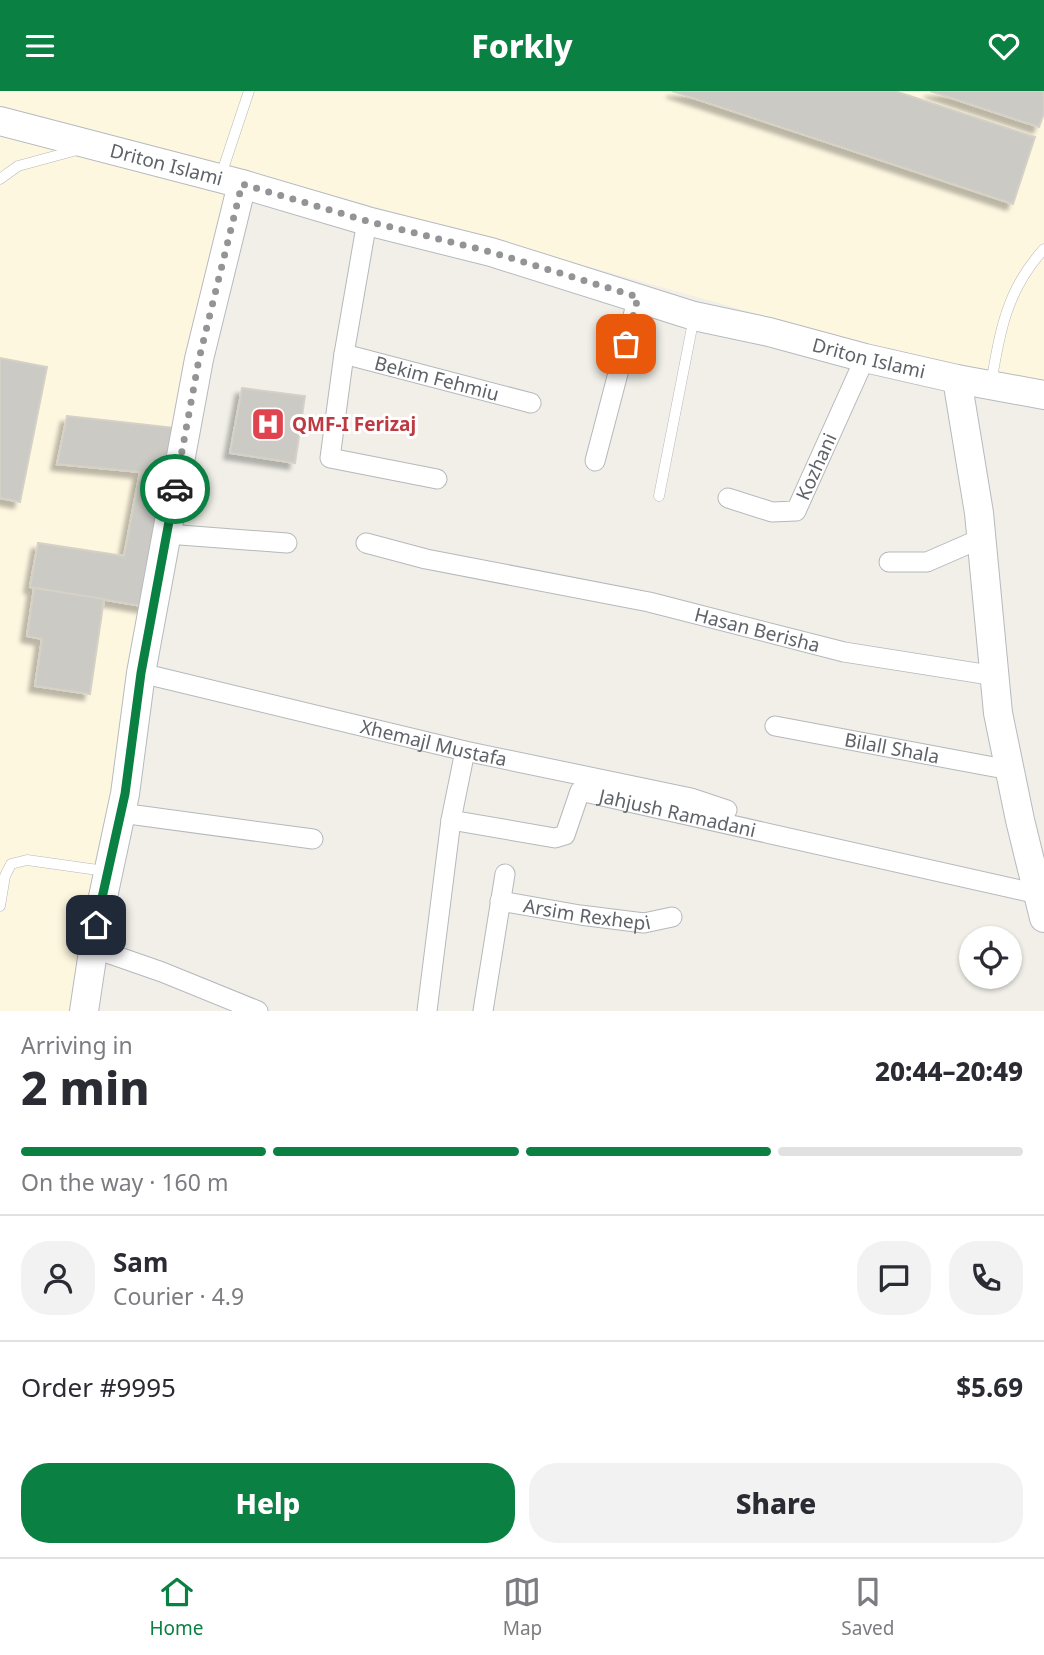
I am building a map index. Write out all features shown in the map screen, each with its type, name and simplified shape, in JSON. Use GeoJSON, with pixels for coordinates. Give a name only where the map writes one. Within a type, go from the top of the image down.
{"type":"FeatureCollection","features":[{"type":"Feature","properties":{"kind":"street","name":"Driton Islami"},"geometry":{"type":"LineString","coordinates":[[0,121],[491,252],[694,316],[957,379],[1044,395]]}},
{"type":"Feature","properties":{"kind":"street"},"geometry":{"type":"LineString","coordinates":[[84,1011],[93,948],[121,813],[141,673],[231,181]]}},
{"type":"Feature","properties":{"kind":"street"},"geometry":{"type":"LineString","coordinates":[[367,221],[344,354],[330,459],[437,479]]}},
{"type":"Feature","properties":{"kind":"street"},"geometry":{"type":"LineString","coordinates":[[594,461],[638,297]]}},
{"type":"Feature","properties":{"kind":"street","name":"Bekim Fehmiu"},"geometry":{"type":"LineString","coordinates":[[344,354],[531,403]]}},
{"type":"Feature","properties":{"kind":"street","name":"Kozhani"},"geometry":{"type":"LineString","coordinates":[[727,498],[772,512],[796,511],[864,358]]}},
{"type":"Feature","properties":{"kind":"street"},"geometry":{"type":"LineString","coordinates":[[957,379],[982,538],[998,713],[1041,906]]}},
{"type":"Feature","properties":{"kind":"street"},"geometry":{"type":"LineString","coordinates":[[167,534],[287,543]]}},
{"type":"Feature","properties":{"kind":"street"},"geometry":{"type":"LineString","coordinates":[[889,562],[927,562],[982,538]]}},
{"type":"Feature","properties":{"kind":"street","name":"Hasan Berisha"},"geometry":{"type":"LineString","coordinates":[[366,543],[426,559],[649,601],[844,652],[996,676]]}},
{"type":"Feature","properties":{"kind":"street","name":"Xhemajl Mustafa"},"geometry":{"type":"LineString","coordinates":[[141,673],[466,751],[691,797],[727,810]]}},
{"type":"Feature","properties":{"kind":"street","name":"Bilall Shala"},"geometry":{"type":"LineString","coordinates":[[775,726],[1010,770]]}},
{"type":"Feature","properties":{"kind":"street"},"geometry":{"type":"LineString","coordinates":[[427,1011],[451,820],[466,751]]}},
{"type":"Feature","properties":{"kind":"street","name":"Jahjush Ramadani"},"geometry":{"type":"LineString","coordinates":[[451,820],[555,838],[565,835],[580,791],[586,791],[1041,906]]}},
{"type":"Feature","properties":{"kind":"street"},"geometry":{"type":"LineString","coordinates":[[121,813],[313,839]]}},
{"type":"Feature","properties":{"kind":"street","name":"Arsim Rexhepi"},"geometry":{"type":"LineString","coordinates":[[483,1011],[505,874]]}},
{"type":"Feature","properties":{"kind":"street","name":"Arsim Rexhepi"},"geometry":{"type":"LineString","coordinates":[[500,901],[644,923],[673,917]]}},
{"type":"Feature","properties":{"kind":"street"},"geometry":{"type":"LineString","coordinates":[[93,948],[162,972],[258,1011]]}},
{"type":"Feature","properties":{"kind":"lane"},"geometry":{"type":"LineString","coordinates":[[231,181],[249,91]]}},
{"type":"Feature","properties":{"kind":"lane"},"geometry":{"type":"LineString","coordinates":[[0,179],[18,166],[92,146]]}},
{"type":"Feature","properties":{"kind":"lane"},"geometry":{"type":"LineString","coordinates":[[990,385],[1000,326],[1026,268],[1044,249]]}},
{"type":"Feature","properties":{"kind":"lane"},"geometry":{"type":"LineString","coordinates":[[659,496],[694,316]]}},
{"type":"Feature","properties":{"kind":"lane"},"geometry":{"type":"LineString","coordinates":[[0,906],[5,876],[11,864],[27,860],[108,871]]}},
{"type":"Feature","properties":{"kind":"shaded area"},"geometry":{"type":"Polygon","coordinates":[[[0,91],[1044,91],[1044,394],[240,169],[75,1011],[0,1011],[0,91]]]}},
{"type":"Feature","properties":{"kind":"building"},"geometry":{"type":"Polygon","coordinates":[[[672,91],[895,91],[1035,137],[1013,204],[672,91]]]}},
{"type":"Feature","properties":{"kind":"building"},"geometry":{"type":"Polygon","coordinates":[[[930,91],[1044,91],[1044,113],[1039,127],[930,91]]]}},
{"type":"Feature","properties":{"kind":"building"},"geometry":{"type":"Polygon","coordinates":[[[0,358],[47,367],[20,502],[0,498],[0,358]]]}},
{"type":"Feature","properties":{"kind":"building","name":"QMF-I Ferizaj"},"geometry":{"type":"Polygon","coordinates":[[[242,388],[305,396],[295,463],[230,453],[242,388]]]}},
{"type":"Feature","properties":{"kind":"building"},"geometry":{"type":"Polygon","coordinates":[[[67,416],[185,429],[148,607],[30,587],[38,543],[124,556],[140,472],[57,464],[67,416]]]}},
{"type":"Feature","properties":{"kind":"building"},"geometry":{"type":"Polygon","coordinates":[[[34,588],[104,599],[90,694],[35,686],[42,639],[27,636],[34,588]]]}},
{"type":"Feature","properties":{"kind":"way so far"},"geometry":{"type":"LineString","coordinates":[[175,489],[199,359],[242,184],[367,221],[491,252],[638,297],[626,344]]}},
{"type":"Feature","properties":{"kind":"place","name":"QMF-I Ferizaj"},"geometry":{"type":"Point","coordinates":[268,424]}},
{"type":"Feature","properties":{"kind":"route"},"geometry":{"type":"LineString","coordinates":[[96,925],[125,794],[141,673],[175,489]]}}]}
